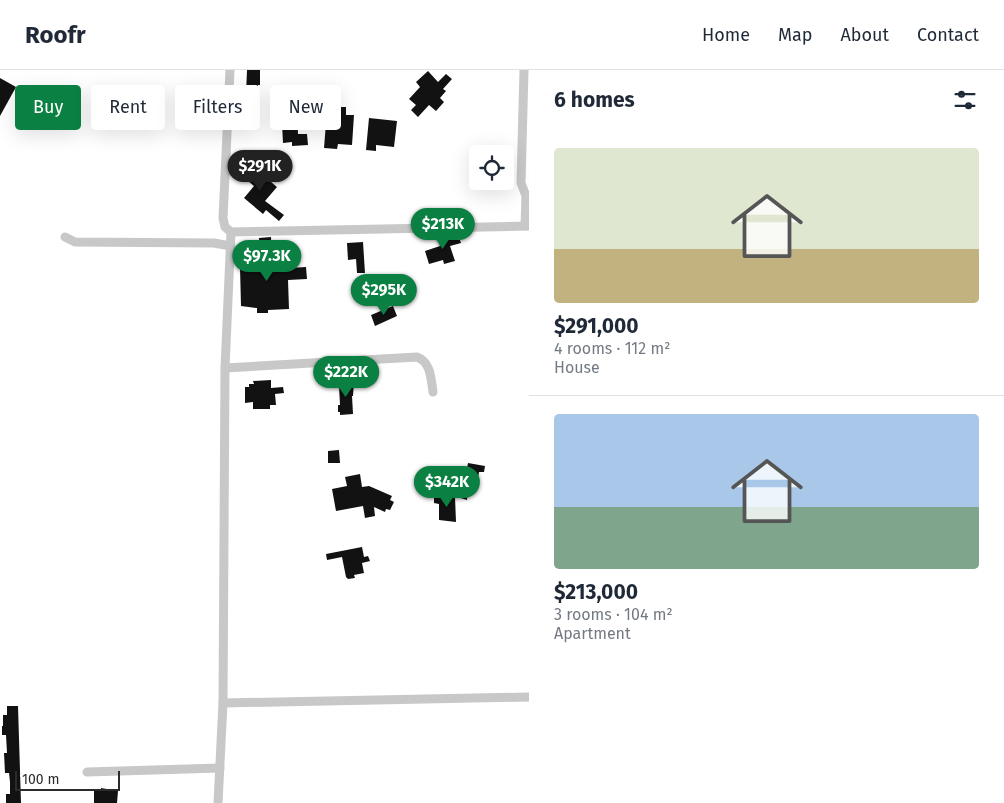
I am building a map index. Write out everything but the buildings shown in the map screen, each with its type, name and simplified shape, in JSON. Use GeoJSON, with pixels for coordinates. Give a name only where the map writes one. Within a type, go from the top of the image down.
{"type":"FeatureCollection","features":[{"type":"Feature","properties":{"kind":"street"},"geometry":{"type":"LineString","coordinates":[[230,70],[223,218],[225,227],[231,232],[527,226],[526,196],[521,183],[524,70]]}},
{"type":"Feature","properties":{"kind":"street"},"geometry":{"type":"LineString","coordinates":[[218,803],[223,703],[226,368],[231,232]]}},
{"type":"Feature","properties":{"kind":"street"},"geometry":{"type":"LineString","coordinates":[[65,237],[75,242],[214,243],[231,246]]}},
{"type":"Feature","properties":{"kind":"street"},"geometry":{"type":"LineString","coordinates":[[226,368],[417,357],[425,360],[428,366],[433,392]]}},
{"type":"Feature","properties":{"kind":"street"},"geometry":{"type":"LineString","coordinates":[[223,703],[529,698]]}},
{"type":"Feature","properties":{"kind":"street"},"geometry":{"type":"LineString","coordinates":[[87,772],[220,768]]}}]}
